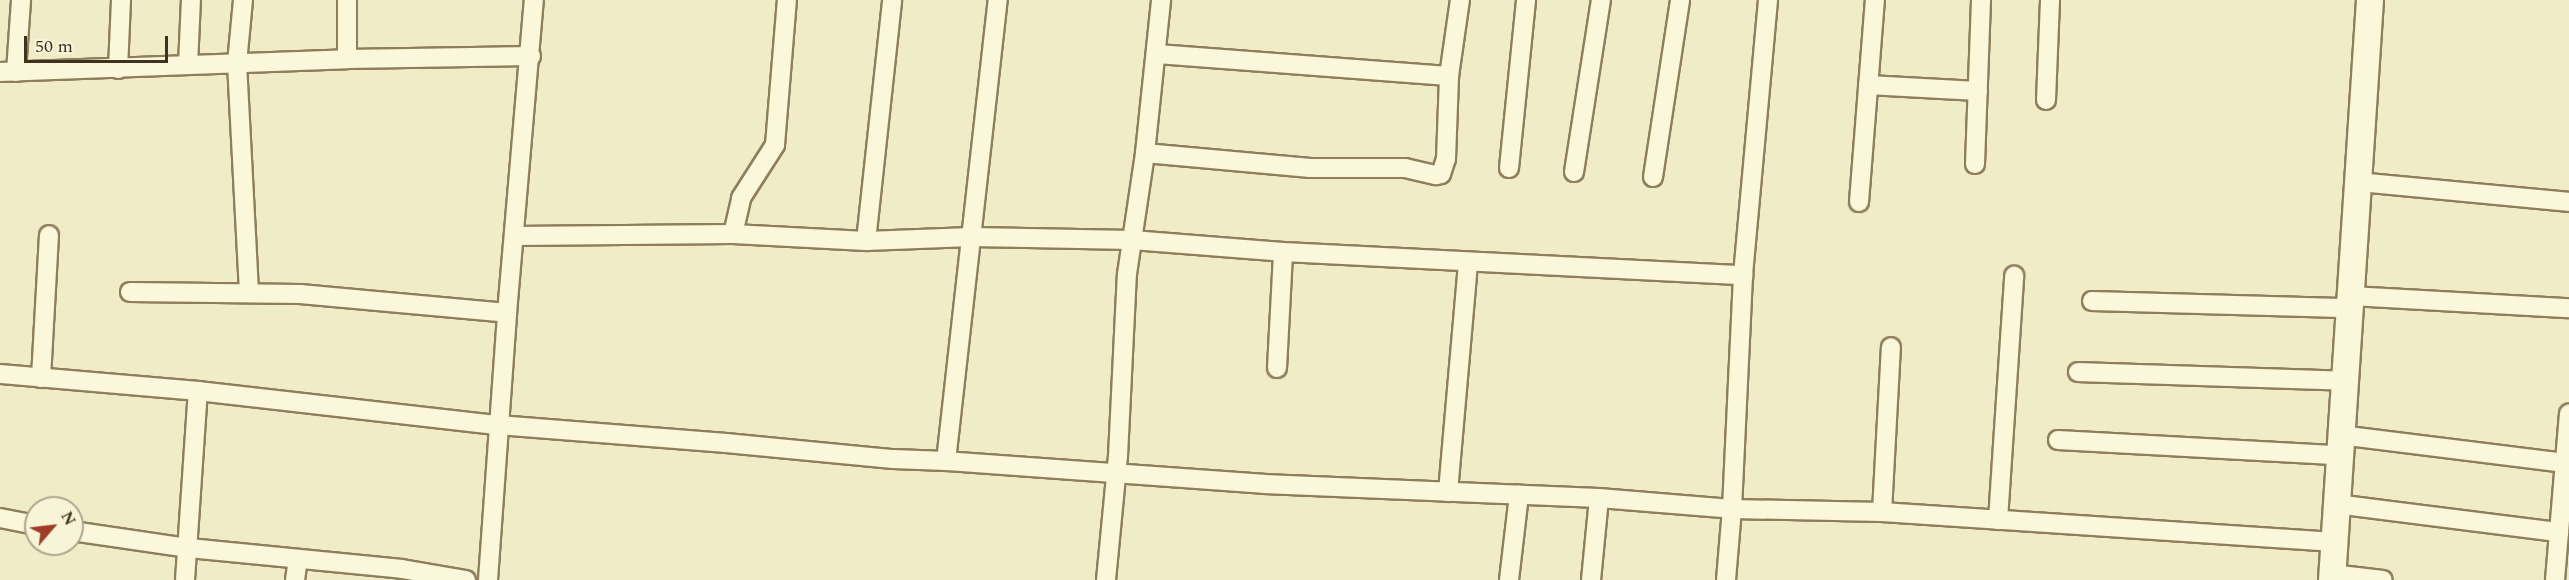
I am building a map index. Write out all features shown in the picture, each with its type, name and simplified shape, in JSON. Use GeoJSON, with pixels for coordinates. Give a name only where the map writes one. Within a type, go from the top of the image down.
{"type":"FeatureCollection","features":[{"type":"Feature","properties":{"kind":"street"},"geometry":{"type":"LineString","coordinates":[[21,0],[8,72],[346,59],[531,56]]}},
{"type":"Feature","properties":{"kind":"street"},"geometry":{"type":"LineString","coordinates":[[118,69],[121,0]]}},
{"type":"Feature","properties":{"kind":"street"},"geometry":{"type":"LineString","coordinates":[[188,65],[191,0]]}},
{"type":"Feature","properties":{"kind":"street"},"geometry":{"type":"LineString","coordinates":[[243,0],[237,63],[249,291]]}},
{"type":"Feature","properties":{"kind":"street"},"geometry":{"type":"LineString","coordinates":[[346,59],[347,0]]}},
{"type":"Feature","properties":{"kind":"street"},"geometry":{"type":"LineString","coordinates":[[488,580],[498,425],[534,0]]}},
{"type":"Feature","properties":{"kind":"street"},"geometry":{"type":"LineString","coordinates":[[733,234],[741,198],[775,145],[787,0]]}},
{"type":"Feature","properties":{"kind":"street"},"geometry":{"type":"LineString","coordinates":[[866,241],[892,0]]}},
{"type":"Feature","properties":{"kind":"street"},"geometry":{"type":"LineString","coordinates":[[946,461],[998,0]]}},
{"type":"Feature","properties":{"kind":"street"},"geometry":{"type":"LineString","coordinates":[[1106,580],[1117,474],[1127,274],[1145,153],[1161,0]]}},
{"type":"Feature","properties":{"kind":"street"},"geometry":{"type":"LineString","coordinates":[[1145,153],[1310,168],[1405,168],[1437,176],[1442,174],[1446,159],[1449,76],[1460,0]]}},
{"type":"Feature","properties":{"kind":"street"},"geometry":{"type":"LineString","coordinates":[[1509,168],[1526,0]]}},
{"type":"Feature","properties":{"kind":"street"},"geometry":{"type":"LineString","coordinates":[[1574,172],[1601,0]]}},
{"type":"Feature","properties":{"kind":"street"},"geometry":{"type":"LineString","coordinates":[[1653,177],[1680,0]]}},
{"type":"Feature","properties":{"kind":"street"},"geometry":{"type":"LineString","coordinates":[[1726,580],[1732,509],[1743,275],[1768,0]]}},
{"type":"Feature","properties":{"kind":"street"},"geometry":{"type":"LineString","coordinates":[[1859,202],[1875,0]]}},
{"type":"Feature","properties":{"kind":"street"},"geometry":{"type":"LineString","coordinates":[[1975,164],[1981,0]]}},
{"type":"Feature","properties":{"kind":"street"},"geometry":{"type":"LineString","coordinates":[[2046,100],[2050,0]]}},
{"type":"Feature","properties":{"kind":"street"},"geometry":{"type":"LineString","coordinates":[[2370,0],[2332,577],[2383,580]]}},
{"type":"Feature","properties":{"kind":"street"},"geometry":{"type":"LineString","coordinates":[[1156,54],[1449,76]]}},
{"type":"Feature","properties":{"kind":"street"},"geometry":{"type":"LineString","coordinates":[[1868,84],[1978,91]]}},
{"type":"Feature","properties":{"kind":"street"},"geometry":{"type":"LineString","coordinates":[[2358,183],[2569,202]]}},
{"type":"Feature","properties":{"kind":"street"},"geometry":{"type":"LineString","coordinates":[[514,236],[733,234],[866,241],[970,237],[1132,240],[1283,252],[1743,275]]}},
{"type":"Feature","properties":{"kind":"street"},"geometry":{"type":"LineString","coordinates":[[41,378],[49,235]]}},
{"type":"Feature","properties":{"kind":"street"},"geometry":{"type":"LineString","coordinates":[[1277,368],[1283,252]]}},
{"type":"Feature","properties":{"kind":"street"},"geometry":{"type":"LineString","coordinates":[[1448,492],[1468,262]]}},
{"type":"Feature","properties":{"kind":"street"},"geometry":{"type":"LineString","coordinates":[[1998,520],[2014,276]]}},
{"type":"Feature","properties":{"kind":"street"},"geometry":{"type":"LineString","coordinates":[[130,292],[249,291],[507,313]]}},
{"type":"Feature","properties":{"kind":"street"},"geometry":{"type":"LineString","coordinates":[[2092,301],[2350,302],[2569,308]]}},
{"type":"Feature","properties":{"kind":"street"},"geometry":{"type":"LineString","coordinates":[[1882,512],[1891,347]]}},
{"type":"Feature","properties":{"kind":"street"},"geometry":{"type":"LineString","coordinates":[[2078,372],[2344,381]]}},
{"type":"Feature","properties":{"kind":"street"},"geometry":{"type":"LineString","coordinates":[[0,374],[198,391],[498,425],[726,442],[893,459],[1264,484],[1599,498],[1732,509],[1882,512],[2335,542]]}},
{"type":"Feature","properties":{"kind":"street"},"geometry":{"type":"LineString","coordinates":[[185,580],[198,391]]}},
{"type":"Feature","properties":{"kind":"street"},"geometry":{"type":"LineString","coordinates":[[2555,580],[2569,414]]}},
{"type":"Feature","properties":{"kind":"street"},"geometry":{"type":"LineString","coordinates":[[2058,440],[2339,445],[2565,463]]}},
{"type":"Feature","properties":{"kind":"street"},"geometry":{"type":"LineString","coordinates":[[1509,580],[1519,495]]}},
{"type":"Feature","properties":{"kind":"street"},"geometry":{"type":"LineString","coordinates":[[1591,580],[1599,498]]}},
{"type":"Feature","properties":{"kind":"street"},"geometry":{"type":"LineString","coordinates":[[2336,504],[2559,532]]}},
{"type":"Feature","properties":{"kind":"street"},"geometry":{"type":"LineString","coordinates":[[0,518],[24,523]]}},
{"type":"Feature","properties":{"kind":"street"},"geometry":{"type":"LineString","coordinates":[[84,533],[189,548],[402,569],[466,580]]}},
{"type":"Feature","properties":{"kind":"street"},"geometry":{"type":"LineString","coordinates":[[296,580],[298,559]]}}]}
